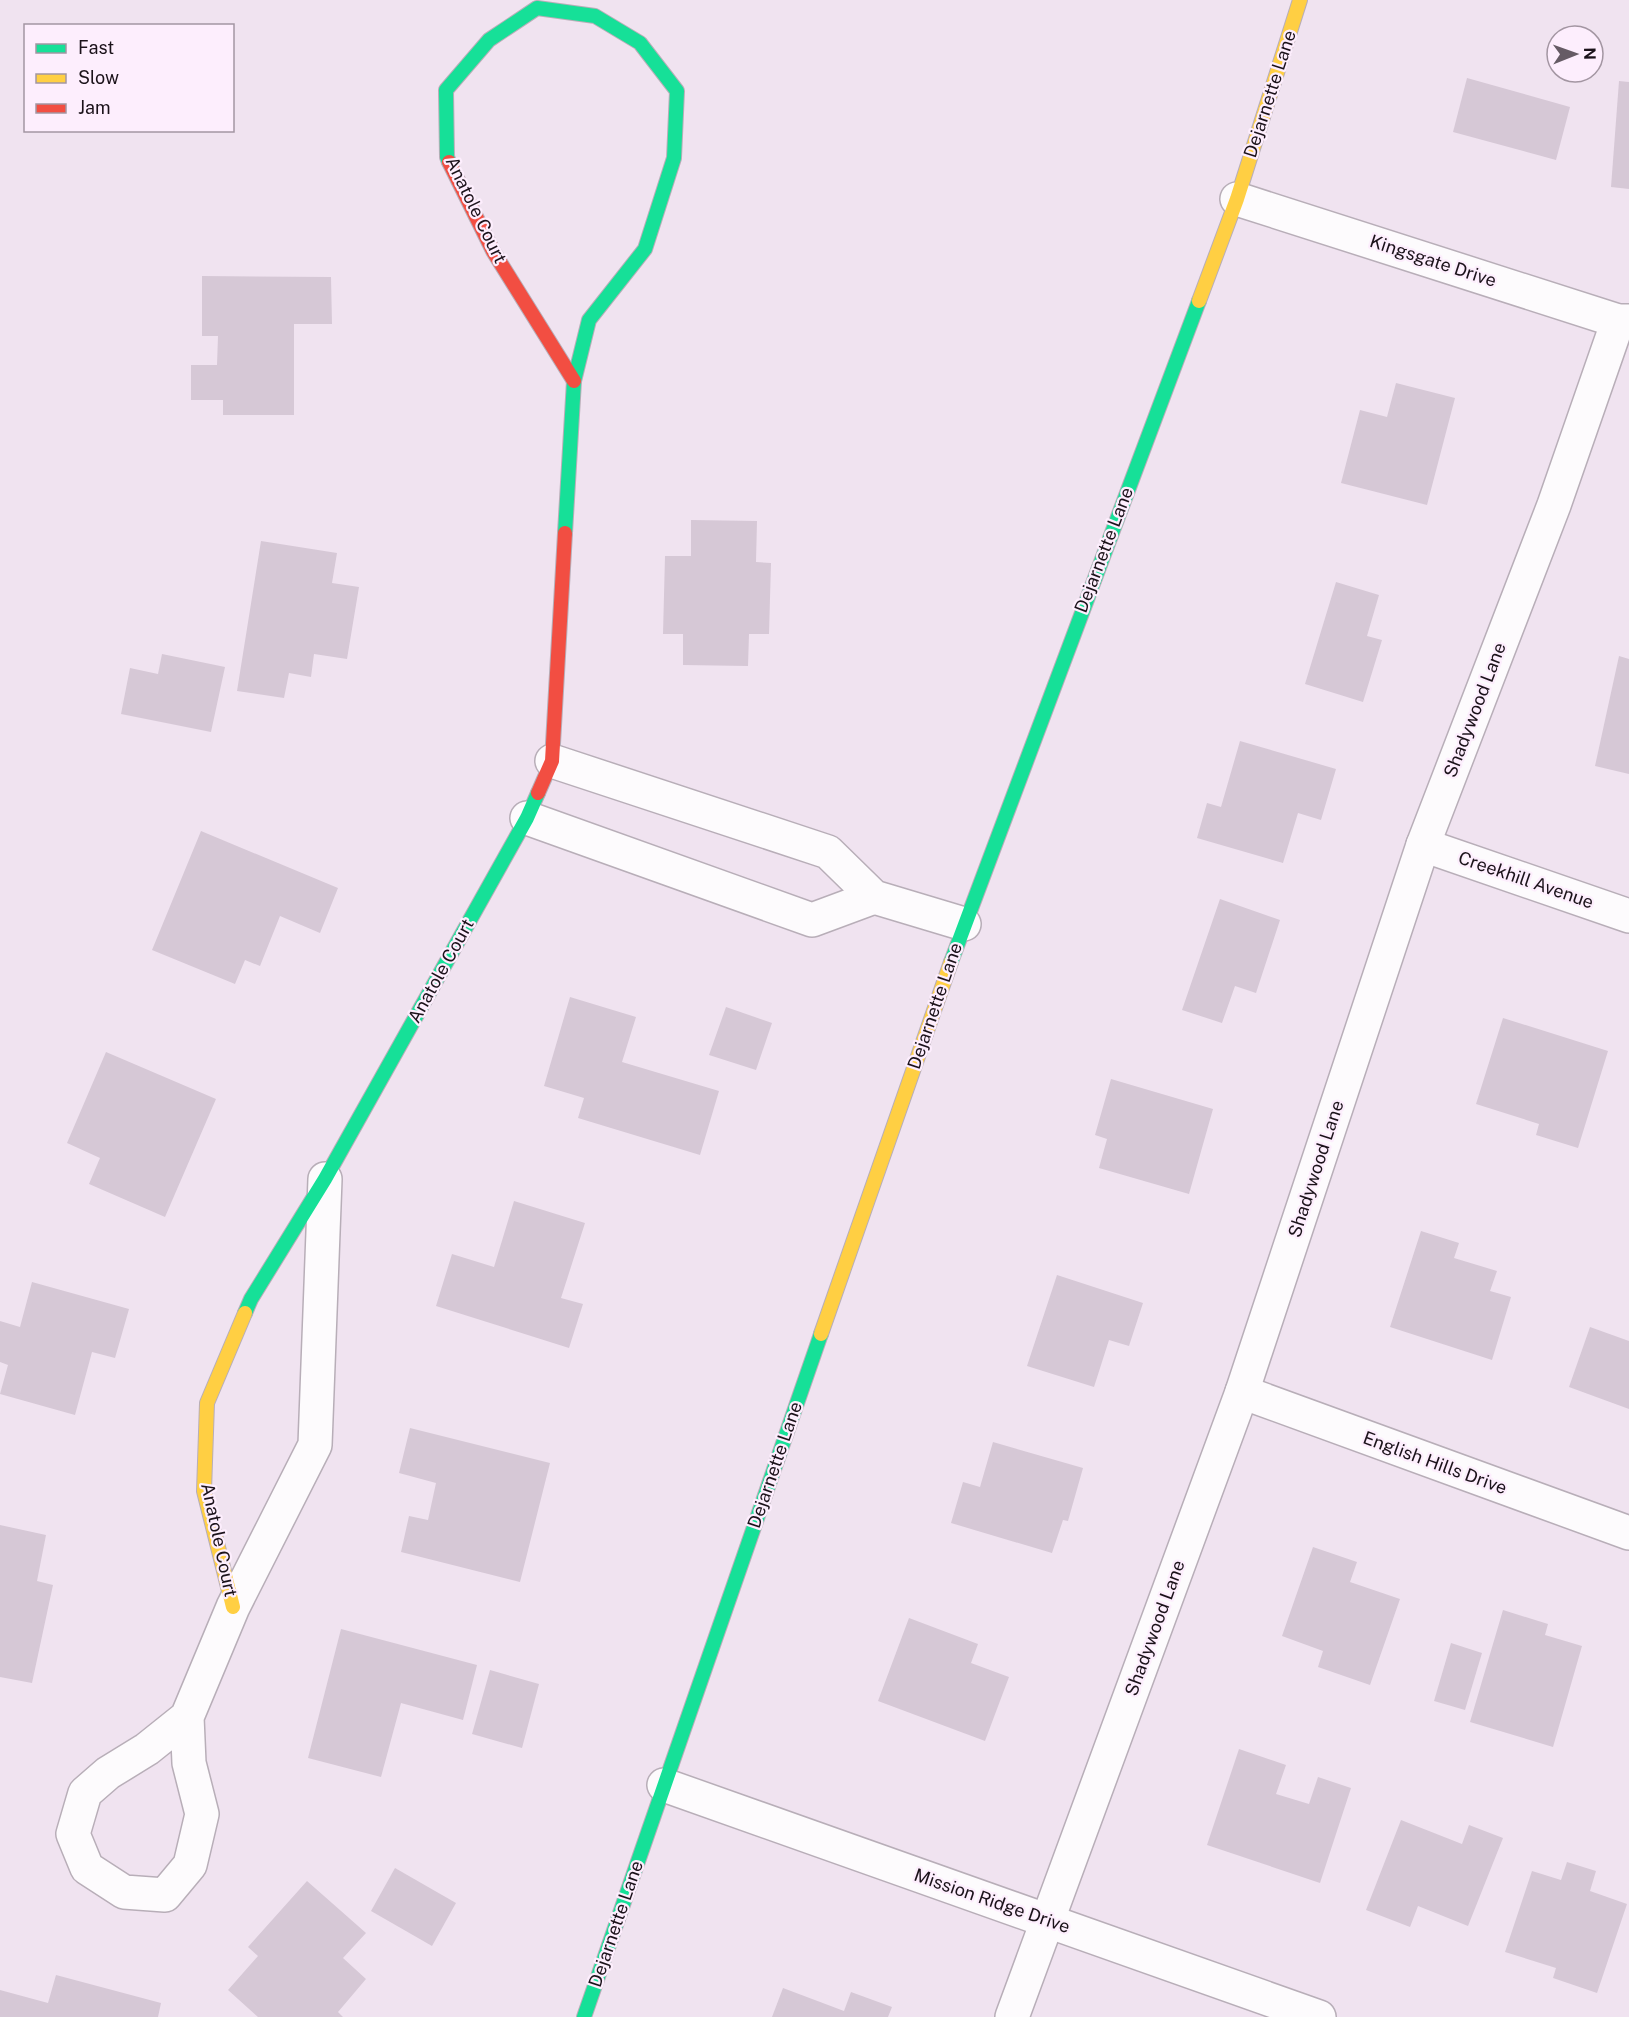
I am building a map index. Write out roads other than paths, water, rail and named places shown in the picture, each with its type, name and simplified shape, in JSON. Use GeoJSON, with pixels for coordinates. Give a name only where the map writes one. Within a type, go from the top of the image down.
{"type":"FeatureCollection","features":[{"type":"Feature","properties":{"kind":"street","name":"Dejarnette Lane"},"geometry":{"type":"LineString","coordinates":[[584,2017],[964,924],[1237,199],[1300,0]]}},
{"type":"Feature","properties":{"kind":"street","name":"Anatole Court"},"geometry":{"type":"LineString","coordinates":[[233,1607],[204,1491],[207,1403],[251,1299],[325,1179],[527,818],[552,761],[574,381],[589,320],[645,249],[674,158],[676,91],[640,43],[595,16],[537,8],[489,40],[446,90],[447,158],[493,251],[574,381]]}},
{"type":"Feature","properties":{"kind":"street","name":"Kingsgate Drive"},"geometry":{"type":"LineString","coordinates":[[1237,199],[1623,321]]}},
{"type":"Feature","properties":{"kind":"street","name":"Shadywood Lane"},"geometry":{"type":"LineString","coordinates":[[1012,2017],[1242,1392],[1424,844],[1623,321]]}},
{"type":"Feature","properties":{"kind":"street"},"geometry":{"type":"LineString","coordinates":[[552,761],[828,852],[874,897],[964,924]]}},
{"type":"Feature","properties":{"kind":"street"},"geometry":{"type":"LineString","coordinates":[[527,818],[812,920],[874,897]]}},
{"type":"Feature","properties":{"kind":"street","name":"Creekhill Avenue"},"geometry":{"type":"LineString","coordinates":[[1424,844],[1629,916]]}},
{"type":"Feature","properties":{"kind":"street","name":"Anatole Court"},"geometry":{"type":"LineString","coordinates":[[187,1717],[147,1749],[108,1773],[85,1793],[73,1834],[87,1868],[124,1892],[165,1895],[190,1865],[202,1814],[189,1763],[187,1717],[233,1607],[315,1445],[325,1179]]}},
{"type":"Feature","properties":{"kind":"street","name":"English Hills Drive"},"geometry":{"type":"LineString","coordinates":[[1242,1392],[1629,1533]]}},
{"type":"Feature","properties":{"kind":"street","name":"Mission Ridge Drive"},"geometry":{"type":"LineString","coordinates":[[664,1785],[1319,2017]]}}]}
